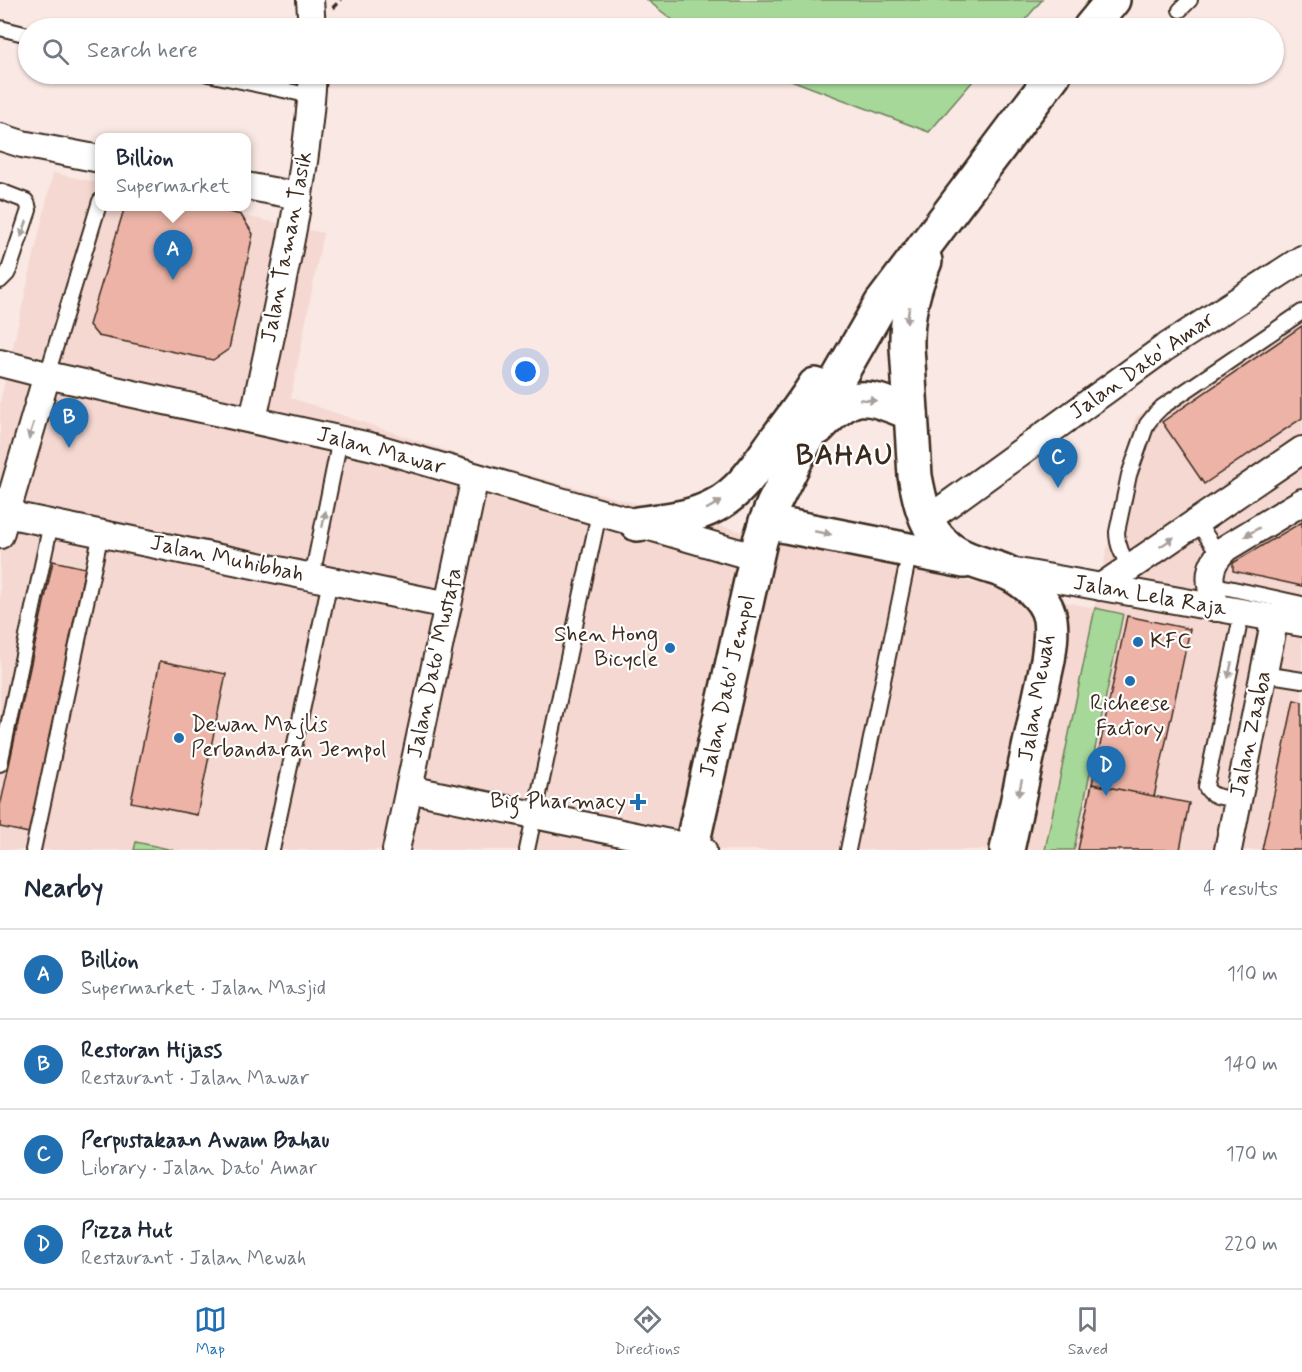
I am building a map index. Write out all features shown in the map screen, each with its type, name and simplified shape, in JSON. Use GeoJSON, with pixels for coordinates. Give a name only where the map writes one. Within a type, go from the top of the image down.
{"type":"FeatureCollection","features":[{"type":"Feature","properties":{"kind":"main road"},"geometry":{"type":"LineString","coordinates":[[1098,18],[1113,0]]}},
{"type":"Feature","properties":{"kind":"main road"},"geometry":{"type":"LineString","coordinates":[[637,524],[695,514],[716,506],[738,489],[813,389],[848,336],[882,304],[1046,84]]}},
{"type":"Feature","properties":{"kind":"main road"},"geometry":{"type":"LineString","coordinates":[[943,221],[919,275],[906,329],[915,476],[927,520],[932,532],[940,542],[964,557],[990,566]]}},
{"type":"Feature","properties":{"kind":"main road","name":"Jalan Dato' Jempol"},"geometry":{"type":"LineString","coordinates":[[695,849],[766,522],[827,398],[882,304]]}},
{"type":"Feature","properties":{"kind":"main road"},"geometry":{"type":"LineString","coordinates":[[805,442],[849,401],[869,399],[911,413]]}},
{"type":"Feature","properties":{"kind":"main road"},"geometry":{"type":"LineString","coordinates":[[766,522],[990,566]]}},
{"type":"Feature","properties":{"kind":"main road","name":"Jalan Mewah"},"geometry":{"type":"LineString","coordinates":[[990,566],[1020,579],[1040,598],[1049,616],[1051,639],[1007,850]]}},
{"type":"Feature","properties":{"kind":"street"},"geometry":{"type":"LineString","coordinates":[[310,0],[311,18]]}},
{"type":"Feature","properties":{"kind":"street","name":"Jalan Taman Tasik"},"geometry":{"type":"LineString","coordinates":[[253,420],[300,196],[312,85]]}},
{"type":"Feature","properties":{"kind":"street"},"geometry":{"type":"LineString","coordinates":[[0,137],[22,144],[95,158]]}},
{"type":"Feature","properties":{"kind":"street"},"geometry":{"type":"LineString","coordinates":[[251,187],[300,196]]}},
{"type":"Feature","properties":{"kind":"street","name":"Jalan Dato' Amar"},"geometry":{"type":"LineString","coordinates":[[927,520],[1163,349],[1302,259]]}},
{"type":"Feature","properties":{"kind":"street","name":"Jalan Mawar"},"geometry":{"type":"LineString","coordinates":[[0,363],[374,447],[757,558]]}},
{"type":"Feature","properties":{"kind":"street"},"geometry":{"type":"LineString","coordinates":[[3,525],[47,375]]}},
{"type":"Feature","properties":{"kind":"street"},"geometry":{"type":"LineString","coordinates":[[1101,587],[1302,450]]}},
{"type":"Feature","properties":{"kind":"street","name":"Jalan Dato' Mustafa"},"geometry":{"type":"LineString","coordinates":[[396,850],[475,477]]}},
{"type":"Feature","properties":{"kind":"street"},"geometry":{"type":"LineString","coordinates":[[1213,596],[1211,568],[1219,554],[1302,502]]}},
{"type":"Feature","properties":{"kind":"street","name":"Jalan Muhibbah"},"geometry":{"type":"LineString","coordinates":[[3,525],[51,523],[448,605]]}},
{"type":"Feature","properties":{"kind":"street","name":"Jalan Lela Raja"},"geometry":{"type":"LineString","coordinates":[[990,566],[1101,587],[1213,596],[1242,612],[1302,623]]}},
{"type":"Feature","properties":{"kind":"street","name":"Jalan Zaaba"},"geometry":{"type":"LineString","coordinates":[[1228,850],[1275,618]]}},
{"type":"Feature","properties":{"kind":"street"},"geometry":{"type":"LineString","coordinates":[[409,789],[695,849]]}},
{"type":"Feature","properties":{"kind":"lane"},"geometry":{"type":"LineString","coordinates":[[0,28],[18,32]]}},
{"type":"Feature","properties":{"kind":"lane"},"geometry":{"type":"LineString","coordinates":[[0,191],[26,201],[29,210],[9,270],[0,281]]}},
{"type":"Feature","properties":{"kind":"lane"},"geometry":{"type":"LineString","coordinates":[[47,375],[96,211]]}},
{"type":"Feature","properties":{"kind":"lane"},"geometry":{"type":"LineString","coordinates":[[1130,567],[1119,548],[1117,532],[1129,475],[1147,424],[1162,407],[1302,312]]}},
{"type":"Feature","properties":{"kind":"lane"},"geometry":{"type":"LineString","coordinates":[[272,850],[321,579],[340,439]]}},
{"type":"Feature","properties":{"kind":"lane"},"geometry":{"type":"LineString","coordinates":[[527,850],[599,513]]}},
{"type":"Feature","properties":{"kind":"lane"},"geometry":{"type":"LineString","coordinates":[[1197,522],[1219,554]]}},
{"type":"Feature","properties":{"kind":"lane"},"geometry":{"type":"LineString","coordinates":[[0,764],[51,523]]}},
{"type":"Feature","properties":{"kind":"lane"},"geometry":{"type":"LineString","coordinates":[[33,850],[101,534]]}},
{"type":"Feature","properties":{"kind":"lane"},"geometry":{"type":"LineString","coordinates":[[848,850],[910,550]]}},
{"type":"Feature","properties":{"kind":"lane"},"geometry":{"type":"LineString","coordinates":[[1213,596],[1302,604]]}},
{"type":"Feature","properties":{"kind":"lane"},"geometry":{"type":"LineString","coordinates":[[1238,800],[1214,795],[1207,791],[1206,787],[1242,612]]}},
{"type":"Feature","properties":{"kind":"lane"},"geometry":{"type":"LineString","coordinates":[[1264,674],[1302,680]]}},
{"type":"Feature","properties":{"kind":"shaded area"},"geometry":{"type":"Polygon","coordinates":[[[53,173],[95,182],[95,211],[222,211],[323,233],[291,398],[483,463],[797,546],[1094,608],[1136,417],[1302,302],[1302,850],[0,850],[0,403],[53,173]]]}},
{"type":"Feature","properties":{"kind":"green space"},"geometry":{"type":"Polygon","coordinates":[[[647,0],[1042,0],[1027,18],[670,18],[647,0]]]}},
{"type":"Feature","properties":{"kind":"green space"},"geometry":{"type":"Polygon","coordinates":[[[802,84],[970,84],[929,132],[802,84]]]}},
{"type":"Feature","properties":{"kind":"green space"},"geometry":{"type":"Polygon","coordinates":[[[1095,608],[1123,614],[1074,850],[1045,850],[1095,608]]]}},
{"type":"Feature","properties":{"kind":"green space"},"geometry":{"type":"Polygon","coordinates":[[[136,842],[173,850],[134,850],[136,842]]]}},
{"type":"Feature","properties":{"kind":"building"},"geometry":{"type":"Polygon","coordinates":[[[123,211],[225,211],[241,215],[253,234],[229,349],[213,360],[98,336],[89,325],[123,211]]]}},
{"type":"Feature","properties":{"kind":"building"},"geometry":{"type":"Polygon","coordinates":[[[1302,326],[1302,418],[1204,484],[1162,422],[1302,326]]]}},
{"type":"Feature","properties":{"kind":"building"},"geometry":{"type":"Polygon","coordinates":[[[1302,522],[1302,586],[1233,571],[1233,563],[1302,522]]]}},
{"type":"Feature","properties":{"kind":"building"},"geometry":{"type":"Polygon","coordinates":[[[53,561],[85,568],[29,833],[0,827],[0,807],[53,561]]]}},
{"type":"Feature","properties":{"kind":"building"},"geometry":{"type":"Polygon","coordinates":[[[1127,616],[1190,629],[1154,797],[1092,784],[1127,616]]]}},
{"type":"Feature","properties":{"kind":"building","name":"Dewan Majlis Perbandaran Jempol"},"geometry":{"type":"Polygon","coordinates":[[[160,661],[226,674],[197,815],[131,802],[160,661]]]}},
{"type":"Feature","properties":{"kind":"building"},"geometry":{"type":"Polygon","coordinates":[[[1294,700],[1302,702],[1302,850],[1262,850],[1294,700]]]}},
{"type":"Feature","properties":{"kind":"building"},"geometry":{"type":"Polygon","coordinates":[[[1092,784],[1189,803],[1180,850],[1078,850],[1092,784]]]}},
{"type":"Feature","properties":{"kind":"place","name":"Billion"},"geometry":{"type":"Point","coordinates":[173,280]}},
{"type":"Feature","properties":{"kind":"place","name":"Restoran Hijass"},"geometry":{"type":"Point","coordinates":[69,448]}},
{"type":"Feature","properties":{"kind":"place","name":"Perpustakaan Awam Bahau"},"geometry":{"type":"Point","coordinates":[1058,488]}},
{"type":"Feature","properties":{"kind":"place","name":"KFC"},"geometry":{"type":"Point","coordinates":[1138,642]}},
{"type":"Feature","properties":{"kind":"place","name":"Shen Hong Bicycle"},"geometry":{"type":"Point","coordinates":[670,648]}},
{"type":"Feature","properties":{"kind":"place","name":"Richeese Factory"},"geometry":{"type":"Point","coordinates":[1130,681]}},
{"type":"Feature","properties":{"kind":"place","name":"Dewan Majlis Perbandaran Jempol"},"geometry":{"type":"Point","coordinates":[179,738]}},
{"type":"Feature","properties":{"kind":"place","name":"Pizza Hut"},"geometry":{"type":"Point","coordinates":[1106,796]}},
{"type":"Feature","properties":{"kind":"place","name":"Big Pharmacy"},"geometry":{"type":"Point","coordinates":[638,802]}},
{"type":"Feature","properties":{"kind":"district","name":"BAHAU"},"geometry":{"type":"Point","coordinates":[845,456]}}]}
